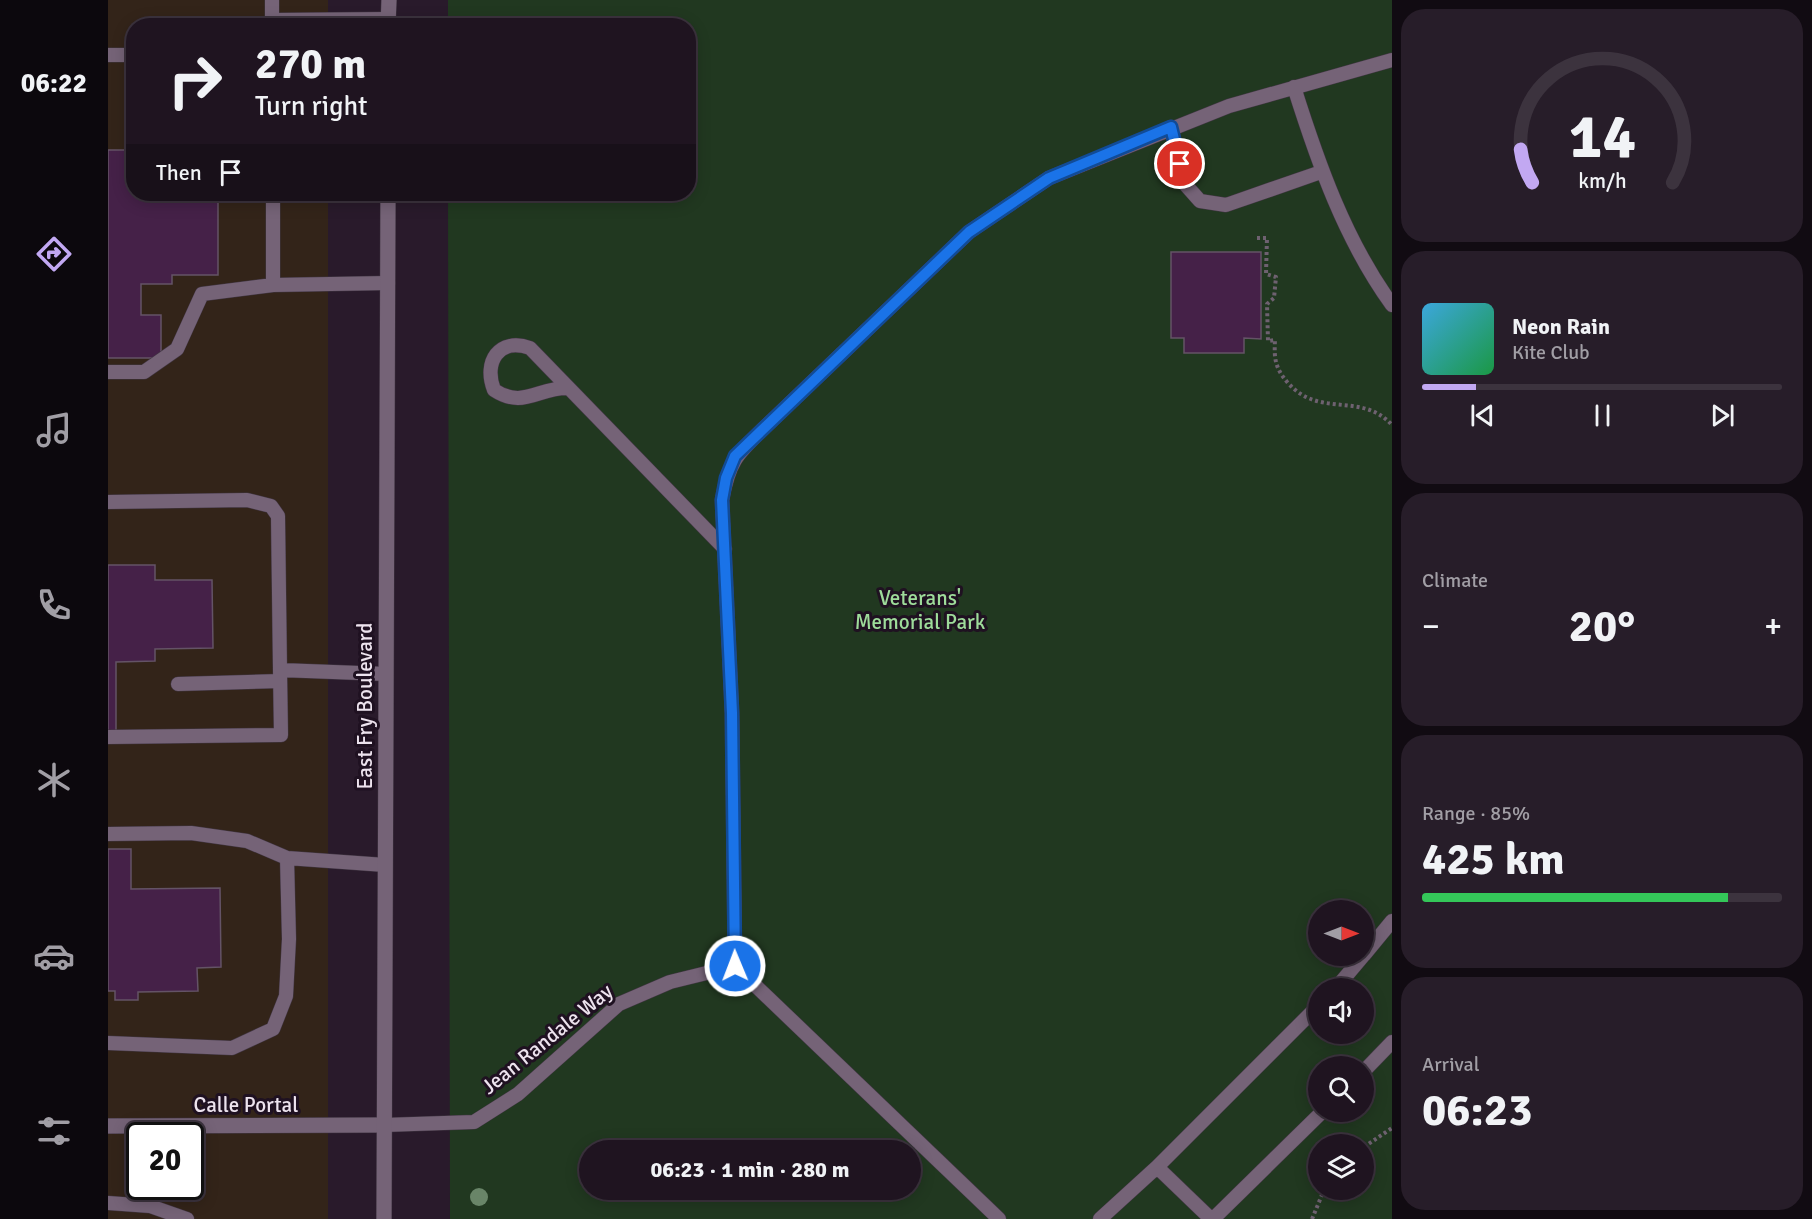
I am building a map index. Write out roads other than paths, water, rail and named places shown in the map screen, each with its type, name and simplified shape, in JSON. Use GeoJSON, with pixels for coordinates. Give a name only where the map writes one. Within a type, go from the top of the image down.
{"type":"FeatureCollection","features":[{"type":"Feature","properties":{"kind":"main road"},"geometry":{"type":"LineString","coordinates":[[388,18],[389,0]]}},
{"type":"Feature","properties":{"kind":"main road","name":"East Fry Boulevard"},"geometry":{"type":"LineString","coordinates":[[384,1219],[388,201]]}},
{"type":"Feature","properties":{"kind":"main road","name":"Calle Portal"},"geometry":{"type":"LineString","coordinates":[[108,1126],[384,1125]]}},
{"type":"Feature","properties":{"kind":"lane"},"geometry":{"type":"LineString","coordinates":[[272,0],[272,18]]}},
{"type":"Feature","properties":{"kind":"lane"},"geometry":{"type":"LineString","coordinates":[[108,55],[126,55]]}},
{"type":"Feature","properties":{"kind":"lane"},"geometry":{"type":"LineString","coordinates":[[999,1219],[735,966],[732,713],[722,500],[726,478],[735,456],[969,232],[1049,178],[1171,127],[1229,106],[1392,60]]}},
{"type":"Feature","properties":{"kind":"lane"},"geometry":{"type":"LineString","coordinates":[[1294,87],[1321,172],[1370,275],[1392,305]]}},
{"type":"Feature","properties":{"kind":"lane"},"geometry":{"type":"LineString","coordinates":[[1171,127],[1184,183],[1200,201],[1226,205],[1321,172]]}},
{"type":"Feature","properties":{"kind":"lane"},"geometry":{"type":"LineString","coordinates":[[273,201],[273,285]]}},
{"type":"Feature","properties":{"kind":"lane"},"geometry":{"type":"LineString","coordinates":[[108,372],[144,372],[177,350],[202,294],[273,285],[388,283]]}},
{"type":"Feature","properties":{"kind":"lane"},"geometry":{"type":"LineString","coordinates":[[567,388],[545,390],[527,399],[512,400],[494,390],[489,368],[495,355],[505,347],[520,344],[531,348],[567,388],[725,549]]}},
{"type":"Feature","properties":{"kind":"lane"},"geometry":{"type":"LineString","coordinates":[[108,502],[247,500],[271,506],[278,516],[281,735],[108,737]]}},
{"type":"Feature","properties":{"kind":"lane"},"geometry":{"type":"LineString","coordinates":[[177,684],[280,675],[386,674]]}},
{"type":"Feature","properties":{"kind":"lane"},"geometry":{"type":"LineString","coordinates":[[108,834],[213,836],[247,841],[287,858],[386,866]]}},
{"type":"Feature","properties":{"kind":"lane"},"geometry":{"type":"LineString","coordinates":[[108,1043],[232,1048],[273,1029],[286,996],[289,939],[287,858]]}},
{"type":"Feature","properties":{"kind":"lane"},"geometry":{"type":"LineString","coordinates":[[1374,943],[1392,921]]}},
{"type":"Feature","properties":{"kind":"lane","name":"Jean Randale Way"},"geometry":{"type":"LineString","coordinates":[[384,1125],[474,1122],[518,1095],[619,1004],[670,982],[735,966]]}},
{"type":"Feature","properties":{"kind":"lane"},"geometry":{"type":"LineString","coordinates":[[1344,978],[1355,966]]}},
{"type":"Feature","properties":{"kind":"lane"},"geometry":{"type":"LineString","coordinates":[[1100,1219],[1156,1167],[1308,1016]]}},
{"type":"Feature","properties":{"kind":"lane"},"geometry":{"type":"LineString","coordinates":[[1374,1061],[1392,1042]]}},
{"type":"Feature","properties":{"kind":"lane"},"geometry":{"type":"LineString","coordinates":[[1156,1167],[1212,1219],[1312,1122]]}},
{"type":"Feature","properties":{"kind":"lane"},"geometry":{"type":"LineString","coordinates":[[108,1203],[150,1206],[187,1219]]}},
{"type":"Feature","properties":{"kind":"park label","name":"Veterans' Memorial Park"},"geometry":{"type":"Point","coordinates":[920,610]}}]}
